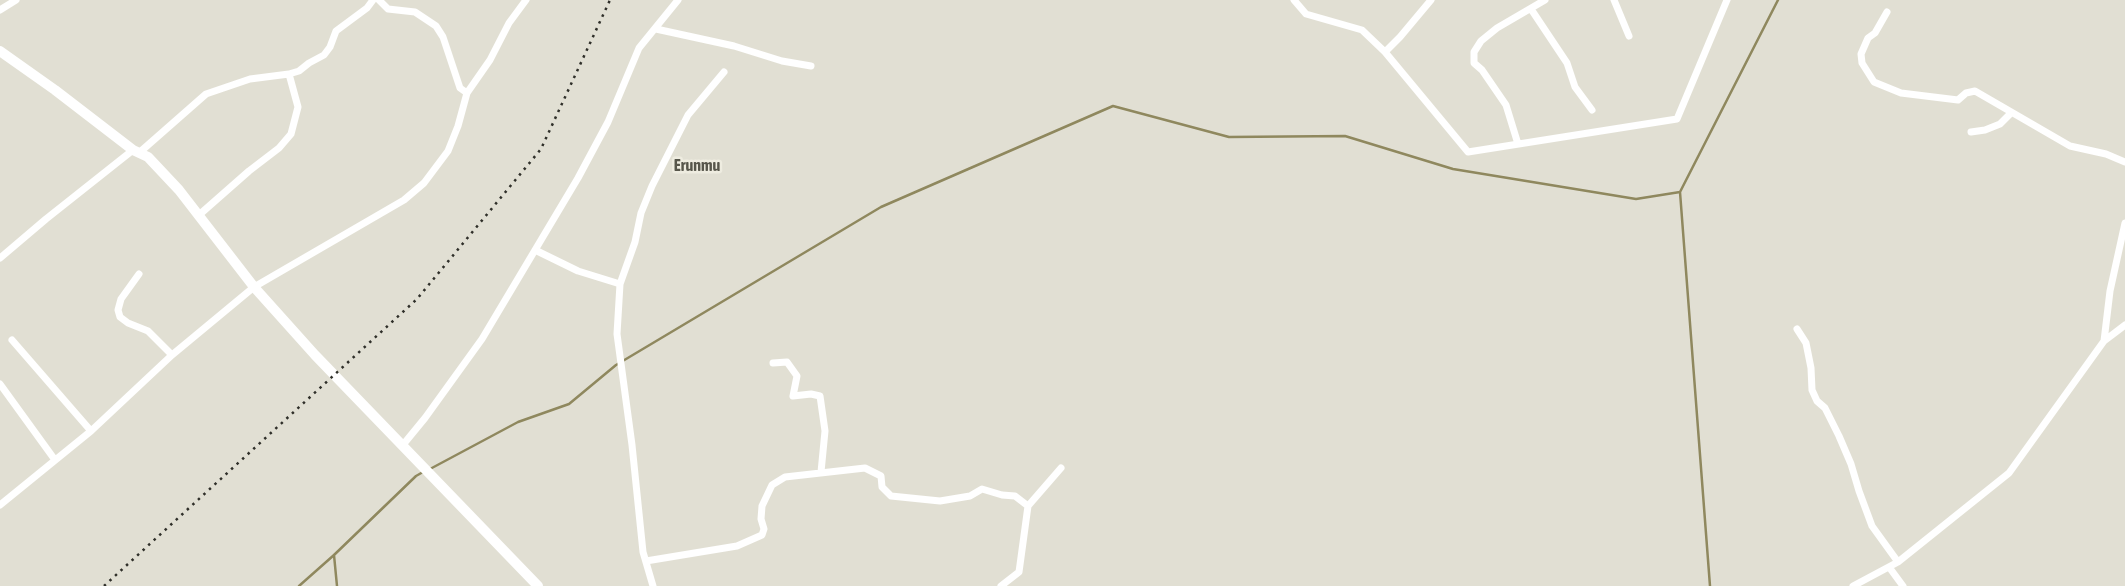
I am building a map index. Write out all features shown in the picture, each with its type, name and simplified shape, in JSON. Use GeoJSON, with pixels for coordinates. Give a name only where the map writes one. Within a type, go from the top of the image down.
{"type":"FeatureCollection","features":[{"type":"Feature","properties":{"kind":"street"},"geometry":{"type":"LineString","coordinates":[[0,10],[16,0]]}},
{"type":"Feature","properties":{"kind":"street"},"geometry":{"type":"LineString","coordinates":[[0,258],[46,219],[137,151],[206,94],[250,78],[289,74],[299,71],[324,55],[330,47],[336,31],[367,8],[373,0]]}},
{"type":"Feature","properties":{"kind":"street"},"geometry":{"type":"LineString","coordinates":[[379,0],[388,9],[415,12],[436,26],[443,37],[460,88],[467,93]]}},
{"type":"Feature","properties":{"kind":"street"},"geometry":{"type":"LineString","coordinates":[[0,506],[91,430],[172,355],[254,287],[404,200],[424,183],[448,151],[458,126],[467,93],[490,60],[509,23],[526,0]]}},
{"type":"Feature","properties":{"kind":"street"},"geometry":{"type":"LineString","coordinates":[[402,446],[425,418],[482,339],[578,178],[608,122],[639,48],[678,0]]}},
{"type":"Feature","properties":{"kind":"street"},"geometry":{"type":"LineString","coordinates":[[1294,0],[1306,14],[1362,30],[1385,52],[1468,152],[1677,119],[1727,0]]}},
{"type":"Feature","properties":{"kind":"street"},"geometry":{"type":"LineString","coordinates":[[1385,52],[1400,38],[1431,0]]}},
{"type":"Feature","properties":{"kind":"street"},"geometry":{"type":"LineString","coordinates":[[1518,144],[1506,105],[1482,70],[1474,63],[1474,52],[1481,41],[1497,28],[1544,0]]}},
{"type":"Feature","properties":{"kind":"street"},"geometry":{"type":"LineString","coordinates":[[1614,0],[1629,36]]}},
{"type":"Feature","properties":{"kind":"street"},"geometry":{"type":"LineString","coordinates":[[1531,9],[1567,63],[1575,87],[1592,110]]}},
{"type":"Feature","properties":{"kind":"street"},"geometry":{"type":"LineString","coordinates":[[1887,12],[1875,34],[1868,38],[1860,54],[1862,64],[1874,82],[1901,93],[1958,100],[1966,93],[1974,91],[2070,146],[2106,154],[2125,162]]}},
{"type":"Feature","properties":{"kind":"street"},"geometry":{"type":"LineString","coordinates":[[656,29],[734,46],[782,61],[811,66]]}},
{"type":"Feature","properties":{"kind":"street"},"geometry":{"type":"LineString","coordinates":[[0,51],[137,151],[179,190],[254,287],[315,355],[538,586]]}},
{"type":"Feature","properties":{"kind":"street"},"geometry":{"type":"LineString","coordinates":[[653,586],[643,552],[631,435],[617,334],[620,284],[636,242],[640,213],[652,186],[688,115],[724,72]]}},
{"type":"Feature","properties":{"kind":"street"},"geometry":{"type":"LineString","coordinates":[[199,215],[278,148],[291,134],[298,107],[289,74]]}},
{"type":"Feature","properties":{"kind":"street"},"geometry":{"type":"LineString","coordinates":[[1971,132],[1985,130],[2000,124],[2011,113]]}},
{"type":"Feature","properties":{"kind":"street"},"geometry":{"type":"LineString","coordinates":[[2104,341],[2110,291],[2125,223]]}},
{"type":"Feature","properties":{"kind":"street"},"geometry":{"type":"LineString","coordinates":[[535,250],[578,271],[620,284]]}},
{"type":"Feature","properties":{"kind":"street"},"geometry":{"type":"LineString","coordinates":[[139,274],[121,299],[118,310],[120,317],[128,323],[148,331],[172,355]]}},
{"type":"Feature","properties":{"kind":"street"},"geometry":{"type":"LineString","coordinates":[[1853,586],[1898,562],[2009,473],[2104,341],[2125,325]]}},
{"type":"Feature","properties":{"kind":"street"},"geometry":{"type":"LineString","coordinates":[[1797,329],[1806,343],[1811,368],[1812,390],[1817,401],[1825,408],[1839,436],[1851,464],[1858,491],[1872,526],[1898,562]]}},
{"type":"Feature","properties":{"kind":"street"},"geometry":{"type":"LineString","coordinates":[[12,340],[91,430]]}},
{"type":"Feature","properties":{"kind":"street"},"geometry":{"type":"LineString","coordinates":[[773,363],[787,362],[797,376],[794,396],[811,394],[820,396],[825,430],[821,472]]}},
{"type":"Feature","properties":{"kind":"street"},"geometry":{"type":"LineString","coordinates":[[0,384],[55,460]]}},
{"type":"Feature","properties":{"kind":"street"},"geometry":{"type":"LineString","coordinates":[[646,561],[737,546],[762,535],[764,529],[760,519],[762,506],[772,485],[785,477],[865,468],[881,476],[882,487],[891,496],[940,501],[970,496],[982,489],[1002,495],[1016,496],[1028,506]]}},
{"type":"Feature","properties":{"kind":"street"},"geometry":{"type":"LineString","coordinates":[[1001,586],[1019,572],[1028,506],[1061,468]]}},
{"type":"Feature","properties":{"kind":"street"},"geometry":{"type":"LineString","coordinates":[[1889,567],[1903,586]]}},
{"type":"Feature","properties":{"kind":"waterway"},"geometry":{"type":"LineString","coordinates":[[1710,586],[1680,192],[1778,0]]}},
{"type":"Feature","properties":{"kind":"waterway"},"geometry":{"type":"LineString","coordinates":[[430,469],[518,422],[569,404],[616,365],[881,207],[1113,106],[1229,137],[1345,136],[1453,169],[1636,199],[1680,192]]}},
{"type":"Feature","properties":{"kind":"waterway"},"geometry":{"type":"LineString","coordinates":[[299,586],[416,476],[423,472]]}},
{"type":"Feature","properties":{"kind":"waterway"},"geometry":{"type":"LineString","coordinates":[[334,555],[337,586]]}},
{"type":"Feature","properties":{"kind":"railway"},"geometry":{"type":"LineString","coordinates":[[104,586],[417,299],[541,149],[610,0]]}},
{"type":"Feature","properties":{"kind":"district","name":"Erunmu"},"geometry":{"type":"Point","coordinates":[697,166]}}]}
